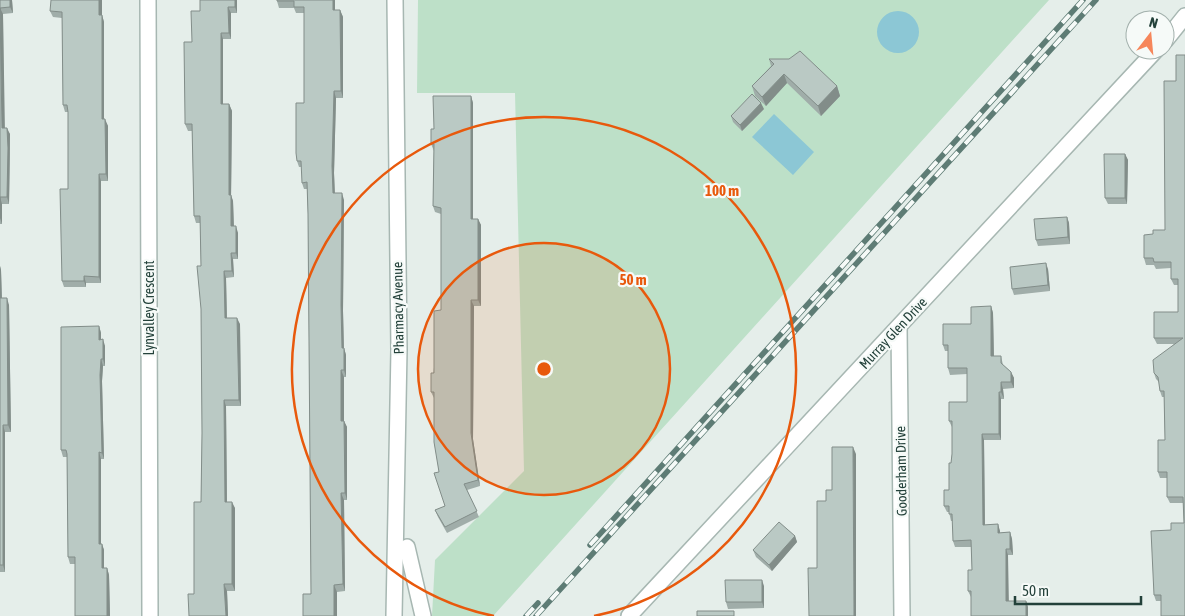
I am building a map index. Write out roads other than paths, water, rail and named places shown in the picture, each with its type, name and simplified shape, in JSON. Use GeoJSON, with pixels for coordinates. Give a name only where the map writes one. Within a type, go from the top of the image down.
{"type":"FeatureCollection","features":[{"type":"Feature","properties":{"kind":"street","name":"Lynvalley Crescent"},"geometry":{"type":"LineString","coordinates":[[148,0],[150,616]]}},
{"type":"Feature","properties":{"kind":"street","name":"Pharmacy Avenue"},"geometry":{"type":"LineString","coordinates":[[394,616],[399,350],[395,0]]}},
{"type":"Feature","properties":{"kind":"street"},"geometry":{"type":"LineString","coordinates":[[1175,28],[1185,16]]}},
{"type":"Feature","properties":{"kind":"street","name":"Murray Glen Drive"},"geometry":{"type":"LineString","coordinates":[[629,616],[1147,60]]}},
{"type":"Feature","properties":{"kind":"street","name":"Gooderham Drive"},"geometry":{"type":"LineString","coordinates":[[899,327],[902,616]]}},
{"type":"Feature","properties":{"kind":"street"},"geometry":{"type":"LineString","coordinates":[[407,546],[423,616]]}},
{"type":"Feature","properties":{"kind":"water"},"geometry":{"type":"Polygon","coordinates":[[[898,11],[913,17],[919,32],[913,47],[898,53],[883,47],[877,32],[883,17],[898,11]]]}},
{"type":"Feature","properties":{"kind":"water"},"geometry":{"type":"Polygon","coordinates":[[[774,114],[814,152],[793,175],[752,137],[774,114]]]}},
{"type":"Feature","properties":{"kind":"railway"},"geometry":{"type":"LineString","coordinates":[[590,545],[1083,0]]}},
{"type":"Feature","properties":{"kind":"railway"},"geometry":{"type":"LineString","coordinates":[[536,616],[1096,0]]}},
{"type":"Feature","properties":{"kind":"railway"},"geometry":{"type":"LineString","coordinates":[[526,616],[538,603]]}}]}
